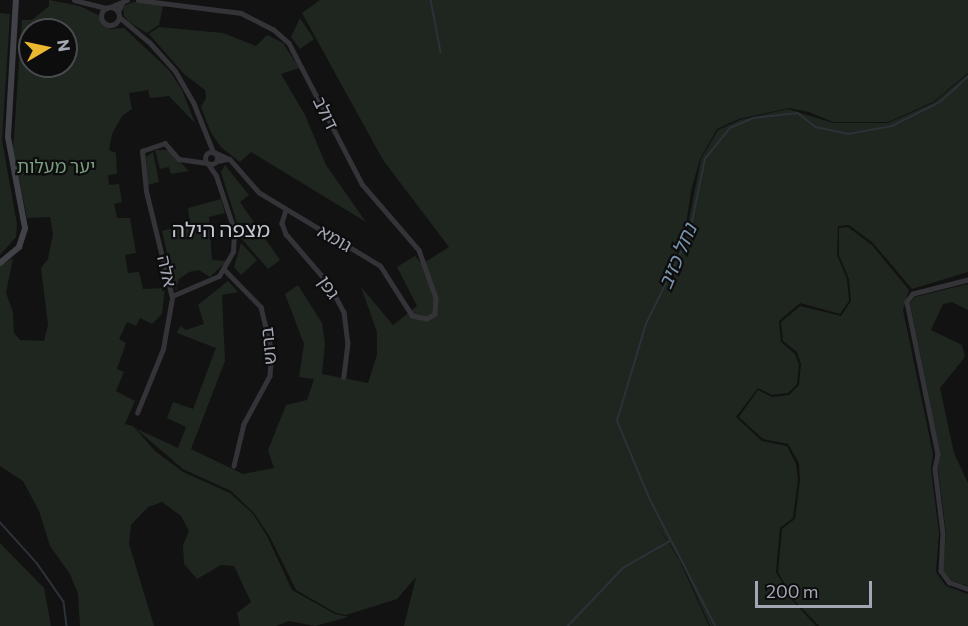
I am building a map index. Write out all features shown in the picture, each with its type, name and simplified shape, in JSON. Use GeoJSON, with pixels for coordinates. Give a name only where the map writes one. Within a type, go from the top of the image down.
{"type":"FeatureCollection","features":[{"type":"Feature","properties":{"kind":"main road"},"geometry":{"type":"LineString","coordinates":[[0,263],[19,247],[25,228],[8,137],[16,0]]}},
{"type":"Feature","properties":{"kind":"street"},"geometry":{"type":"LineString","coordinates":[[74,0],[109,8],[119,15],[175,71],[193,102],[205,138],[207,159],[216,176],[235,235],[233,252],[225,270],[207,284],[172,296]]}},
{"type":"Feature","properties":{"kind":"street"},"geometry":{"type":"LineString","coordinates":[[102,18],[109,8],[126,0]]}},
{"type":"Feature","properties":{"kind":"street"},"geometry":{"type":"LineString","coordinates":[[114,24],[126,0]]}},
{"type":"Feature","properties":{"kind":"street","name":"דולב"},"geometry":{"type":"LineString","coordinates":[[138,0],[242,13],[273,28],[290,43],[362,184],[419,250],[436,298],[437,310],[431,318]]}},
{"type":"Feature","properties":{"kind":"street"},"geometry":{"type":"LineString","coordinates":[[93,6],[108,25],[129,26]]}},
{"type":"Feature","properties":{"kind":"street"},"geometry":{"type":"LineString","coordinates":[[205,138],[214,152],[216,176]]}},
{"type":"Feature","properties":{"kind":"street","name":"אלה"},"geometry":{"type":"LineString","coordinates":[[137,413],[164,349],[172,296],[141,156],[144,148],[165,142],[179,159],[207,159]]}},
{"type":"Feature","properties":{"kind":"street"},"geometry":{"type":"LineString","coordinates":[[207,159],[214,152]]}},
{"type":"Feature","properties":{"kind":"street"},"geometry":{"type":"LineString","coordinates":[[214,152],[230,160]]}},
{"type":"Feature","properties":{"kind":"street"},"geometry":{"type":"LineString","coordinates":[[207,159],[216,162],[230,160]]}},
{"type":"Feature","properties":{"kind":"street","name":"גומא"},"geometry":{"type":"LineString","coordinates":[[230,160],[253,189],[380,266],[409,314],[417,319],[431,318]]}},
{"type":"Feature","properties":{"kind":"street","name":"גפן"},"geometry":{"type":"LineString","coordinates":[[285,210],[282,223],[286,234],[329,284],[344,312],[348,343],[344,377]]}},
{"type":"Feature","properties":{"kind":"street","name":"ברוש"},"geometry":{"type":"LineString","coordinates":[[225,270],[261,307],[272,352],[270,376],[244,424],[234,466]]}},
{"type":"Feature","properties":{"kind":"street"},"geometry":{"type":"LineString","coordinates":[[968,280],[913,294],[907,302],[938,454],[935,469],[943,533],[941,571],[948,582],[968,589]]}},
{"type":"Feature","properties":{"kind":"green space","name":"יער מעלות"},"geometry":{"type":"Polygon","coordinates":[[[49,0],[80,6],[98,15],[110,29],[124,28],[169,70],[182,90],[195,123],[169,96],[150,98],[148,90],[129,93],[132,109],[122,116],[112,134],[109,150],[116,153],[117,174],[108,175],[109,185],[119,184],[122,202],[114,204],[117,218],[130,218],[136,253],[125,255],[128,273],[139,272],[143,289],[165,288],[162,314],[152,324],[140,318],[136,326],[127,322],[119,339],[126,343],[117,369],[124,372],[116,391],[135,401],[125,424],[133,426],[155,451],[183,472],[230,493],[253,514],[267,536],[292,590],[335,614],[349,617],[315,626],[289,621],[276,626],[240,626],[237,613],[251,602],[234,566],[221,565],[197,579],[184,564],[183,545],[189,531],[181,516],[162,502],[148,507],[131,525],[129,544],[154,626],[80,626],[78,594],[70,574],[50,546],[39,511],[23,481],[0,466],[0,266],[13,258],[6,293],[13,312],[14,333],[20,340],[44,341],[48,325],[41,268],[48,259],[53,234],[50,217],[27,218],[13,150],[18,78],[78,78],[78,18],[34,18],[49,6],[49,0]]]}},
{"type":"Feature","properties":{"kind":"green space"},"geometry":{"type":"Polygon","coordinates":[[[320,0],[968,0],[968,73],[933,102],[888,122],[833,122],[809,112],[789,108],[739,119],[717,129],[700,159],[691,191],[684,239],[660,292],[685,239],[701,159],[718,130],[740,120],[788,109],[833,123],[888,123],[933,103],[968,74],[968,272],[912,289],[873,243],[849,225],[838,226],[837,255],[847,279],[849,301],[840,314],[800,303],[779,321],[781,342],[795,354],[799,365],[797,384],[788,393],[772,395],[758,388],[736,417],[762,441],[787,446],[796,464],[798,480],[793,518],[780,528],[776,572],[792,600],[816,626],[710,626],[680,559],[656,524],[679,559],[709,626],[404,626],[416,577],[397,599],[346,615],[336,613],[296,590],[270,537],[254,513],[231,491],[183,469],[135,428],[178,448],[186,427],[167,418],[173,402],[193,409],[216,348],[177,333],[180,326],[186,330],[204,324],[198,305],[228,281],[238,292],[222,295],[225,361],[191,449],[243,474],[274,468],[268,450],[286,405],[307,400],[314,379],[299,377],[304,344],[285,294],[298,285],[322,323],[325,344],[322,374],[368,383],[377,355],[377,332],[361,287],[393,325],[417,306],[397,267],[415,256],[422,264],[449,247],[383,160],[302,13],[320,0]]]}},
{"type":"Feature","properties":{"kind":"green space"},"geometry":{"type":"Polygon","coordinates":[[[134,2],[163,6],[159,25],[147,33],[129,22],[124,16],[123,6],[134,2]]]}},
{"type":"Feature","properties":{"kind":"green space"},"geometry":{"type":"Polygon","coordinates":[[[0,13],[10,14],[2,140],[17,224],[16,237],[0,255],[0,13]]]}},
{"type":"Feature","properties":{"kind":"green space"},"geometry":{"type":"Polygon","coordinates":[[[300,18],[314,39],[300,49],[291,37],[300,18]]]}},
{"type":"Feature","properties":{"kind":"green space"},"geometry":{"type":"Polygon","coordinates":[[[159,27],[223,33],[256,46],[267,35],[283,43],[299,68],[281,74],[305,115],[326,165],[366,222],[251,152],[240,162],[221,147],[211,133],[201,107],[206,98],[205,90],[184,74],[149,34],[159,27]]]}},
{"type":"Feature","properties":{"kind":"green space"},"geometry":{"type":"Polygon","coordinates":[[[155,150],[168,150],[189,171],[171,174],[169,167],[160,169],[155,150]]]}},
{"type":"Feature","properties":{"kind":"green space"},"geometry":{"type":"Polygon","coordinates":[[[153,152],[159,182],[148,185],[146,157],[153,152]]]}},
{"type":"Feature","properties":{"kind":"green space"},"geometry":{"type":"Polygon","coordinates":[[[225,165],[249,195],[240,202],[280,260],[268,269],[242,239],[221,172],[225,165]]]}},
{"type":"Feature","properties":{"kind":"green space"},"geometry":{"type":"Polygon","coordinates":[[[221,199],[225,213],[209,217],[212,260],[227,261],[210,277],[199,270],[189,272],[179,279],[176,291],[162,231],[190,224],[188,208],[221,199]]]}},
{"type":"Feature","properties":{"kind":"green space"},"geometry":{"type":"Polygon","coordinates":[[[848,227],[872,245],[909,290],[903,310],[933,454],[931,469],[939,533],[936,572],[946,586],[968,594],[968,626],[819,626],[793,599],[778,572],[782,529],[795,519],[800,480],[799,463],[788,444],[763,439],[739,417],[758,390],[772,397],[789,395],[799,385],[801,364],[797,352],[783,341],[781,322],[800,306],[841,316],[851,301],[849,279],[839,255],[839,228],[848,227]]]}},
{"type":"Feature","properties":{"kind":"green space"},"geometry":{"type":"Polygon","coordinates":[[[241,243],[257,260],[241,275],[234,267],[241,243]]]}},
{"type":"Feature","properties":{"kind":"green space"},"geometry":{"type":"Polygon","coordinates":[[[968,284],[968,310],[952,302],[943,304],[931,330],[962,345],[965,357],[940,388],[954,453],[968,483],[968,586],[950,580],[943,570],[946,533],[938,469],[940,454],[910,303],[915,297],[968,284]]]}},
{"type":"Feature","properties":{"kind":"green space"},"geometry":{"type":"Polygon","coordinates":[[[0,543],[44,588],[51,626],[0,626],[0,543]]]}},
{"type":"Feature","properties":{"kind":"waterway"},"geometry":{"type":"LineString","coordinates":[[431,0],[441,52]]}},
{"type":"Feature","properties":{"kind":"waterway","name":"נחל כזיב"},"geometry":{"type":"LineString","coordinates":[[715,626],[649,498],[617,421],[646,324],[689,236],[705,159],[730,128],[753,118],[798,113],[816,127],[848,134],[892,126],[940,102],[968,77]]}},
{"type":"Feature","properties":{"kind":"waterway"},"geometry":{"type":"LineString","coordinates":[[0,522],[37,563],[64,602],[67,626]]}},
{"type":"Feature","properties":{"kind":"waterway"},"geometry":{"type":"LineString","coordinates":[[568,626],[623,568],[670,541]]}},
{"type":"Feature","properties":{"kind":"district","name":"מצפה הילה"},"geometry":{"type":"Point","coordinates":[221,229]}}]}
